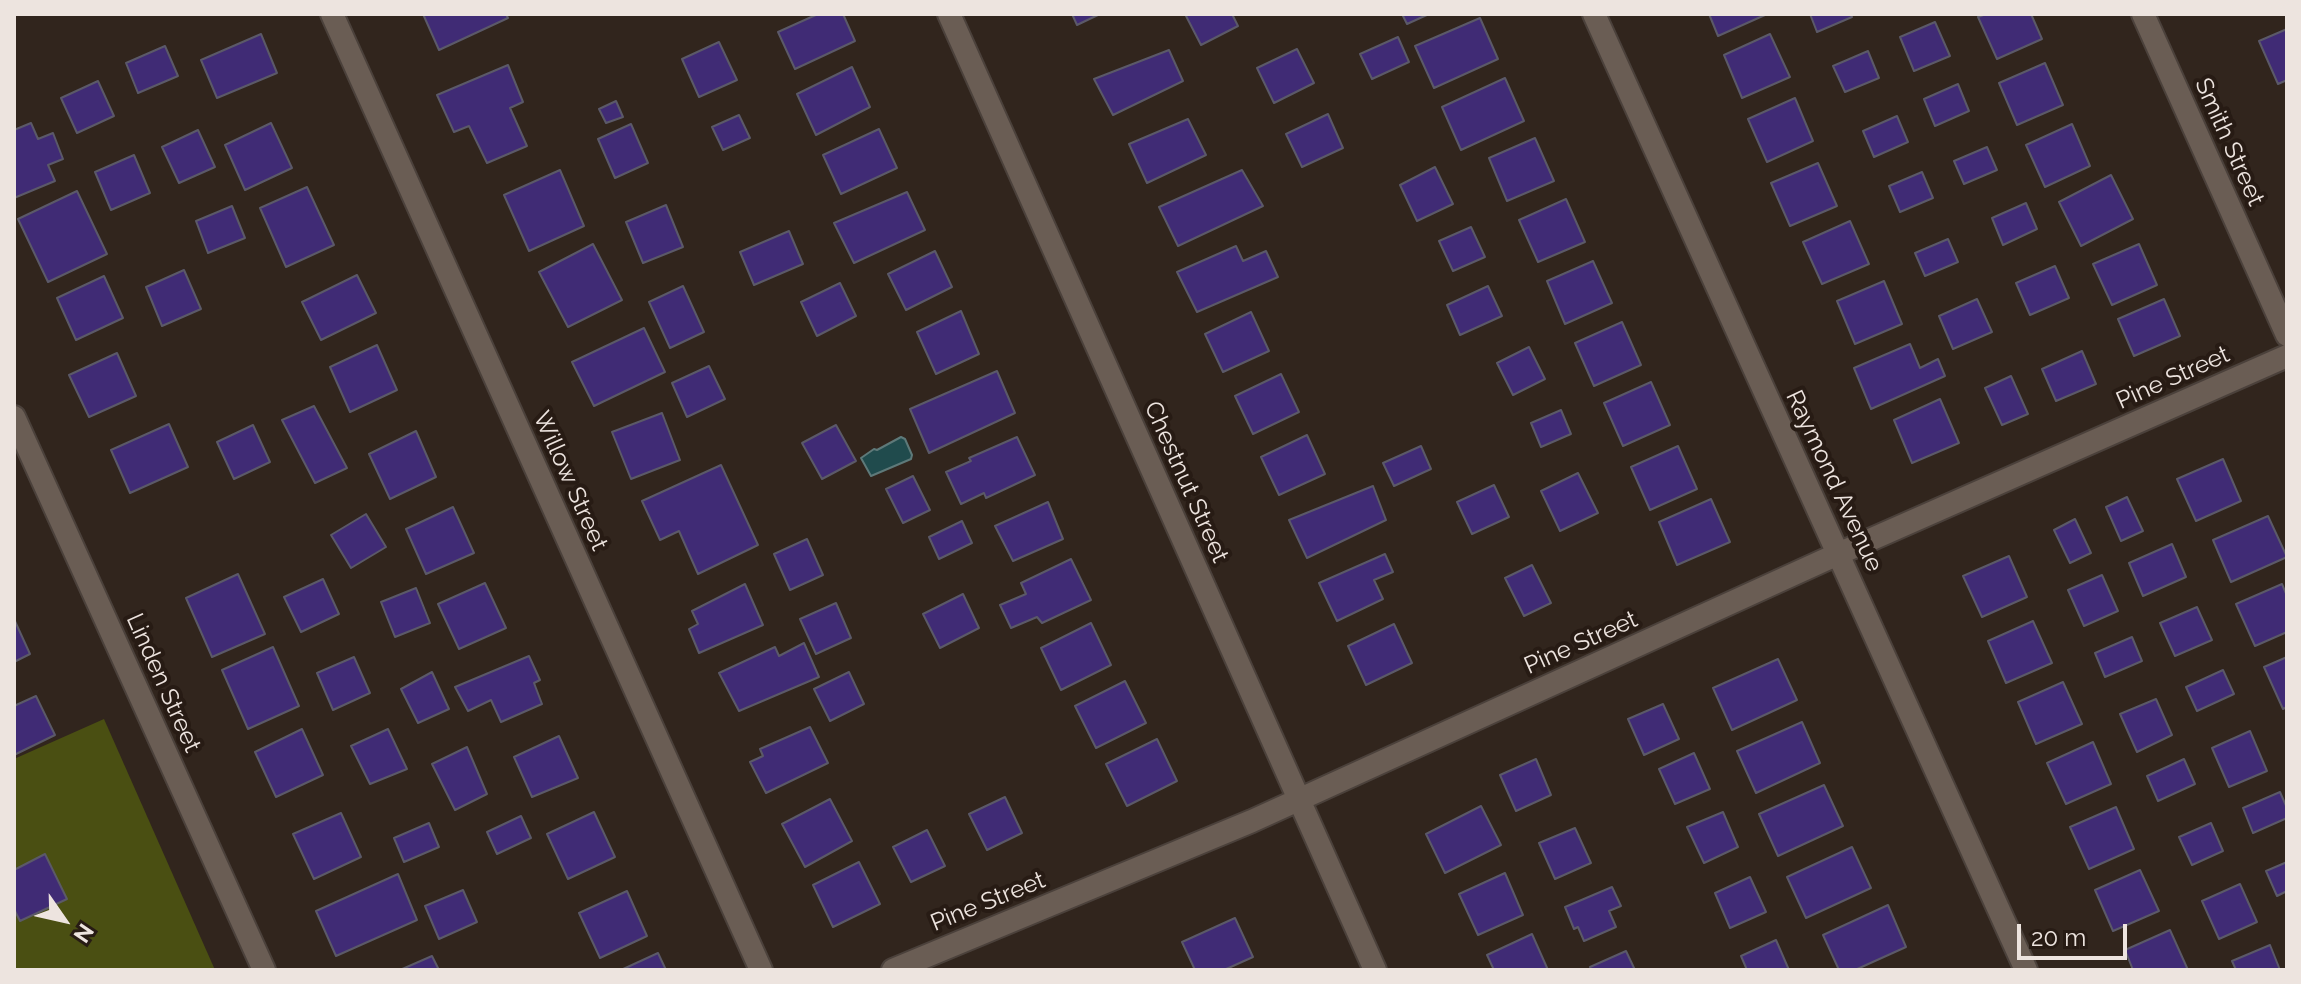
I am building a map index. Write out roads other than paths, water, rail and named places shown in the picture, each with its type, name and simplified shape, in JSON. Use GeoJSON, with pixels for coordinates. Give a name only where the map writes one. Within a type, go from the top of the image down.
{"type":"FeatureCollection","features":[{"type":"Feature","properties":{"kind":"street","name":"Willow Street"},"geometry":{"type":"LineString","coordinates":[[332,14],[761,970]]}},
{"type":"Feature","properties":{"kind":"street","name":"Chestnut Street"},"geometry":{"type":"LineString","coordinates":[[949,14],[1375,970]]}},
{"type":"Feature","properties":{"kind":"street","name":"Raymond Avenue"},"geometry":{"type":"LineString","coordinates":[[1594,14],[2026,970]]}},
{"type":"Feature","properties":{"kind":"street","name":"Smith Street"},"geometry":{"type":"LineString","coordinates":[[2143,14],[2287,335]]}},
{"type":"Feature","properties":{"kind":"street","name":"Pine Street"},"geometry":{"type":"LineString","coordinates":[[893,970],[1300,799],[1838,554],[2287,356]]}},
{"type":"Feature","properties":{"kind":"street","name":"Linden Street"},"geometry":{"type":"LineString","coordinates":[[14,417],[264,970]]}},
{"type":"Feature","properties":{"kind":"water"},"geometry":{"type":"Polygon","coordinates":[[[901,437],[905,439],[911,459],[871,476],[861,458],[901,437]]]}}]}
